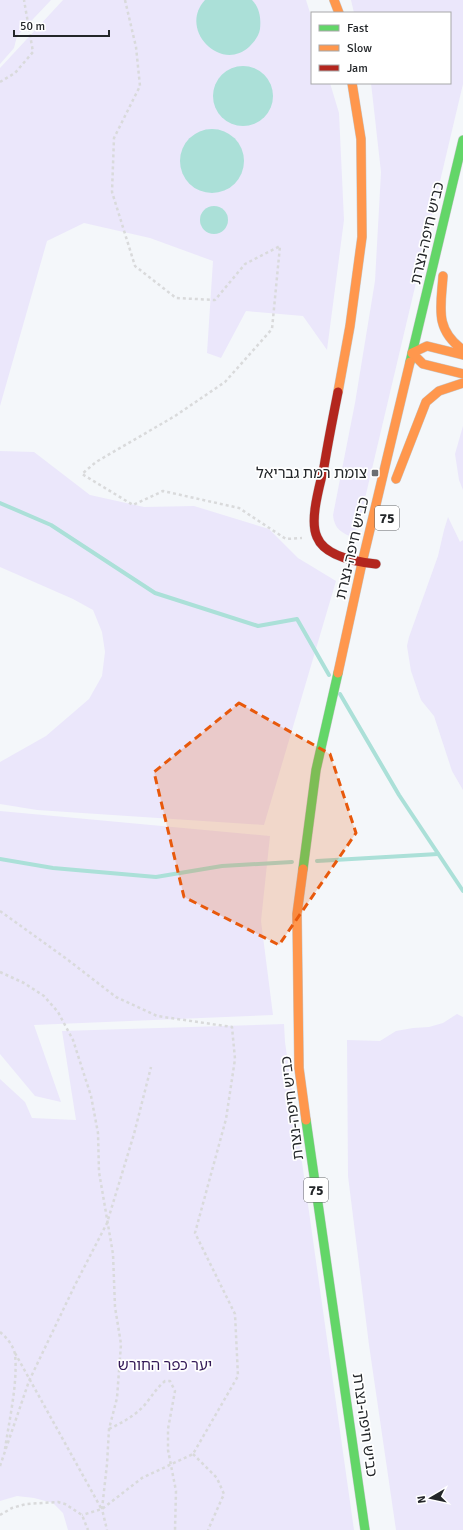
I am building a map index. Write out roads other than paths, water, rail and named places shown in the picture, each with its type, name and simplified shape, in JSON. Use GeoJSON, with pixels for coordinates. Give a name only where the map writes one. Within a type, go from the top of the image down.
{"type":"FeatureCollection","features":[{"type":"Feature","properties":{"kind":"main road"},"geometry":{"type":"LineString","coordinates":[[334,0],[339,12]]}},
{"type":"Feature","properties":{"kind":"main road"},"geometry":{"type":"LineString","coordinates":[[352,84],[362,139],[362,237],[350,326],[315,513],[315,526],[317,537],[324,546],[336,554],[362,563],[376,563]]}},
{"type":"Feature","properties":{"kind":"main road","name":"כביש חיפה-נצרת"},"geometry":{"type":"LineString","coordinates":[[365,1530],[299,1068],[297,914],[316,770],[362,563],[463,140]]}},
{"type":"Feature","properties":{"kind":"main road","name":"כביש חיפה-נצרת"},"geometry":{"type":"LineString","coordinates":[[434,318],[444,272],[441,320],[444,331],[450,340],[463,350]]}},
{"type":"Feature","properties":{"kind":"main road"},"geometry":{"type":"LineString","coordinates":[[428,343],[412,353],[422,368],[463,374]]}},
{"type":"Feature","properties":{"kind":"main road"},"geometry":{"type":"LineString","coordinates":[[428,343],[463,355]]}},
{"type":"Feature","properties":{"kind":"main road"},"geometry":{"type":"LineString","coordinates":[[422,368],[428,343]]}},
{"type":"Feature","properties":{"kind":"main road"},"geometry":{"type":"LineString","coordinates":[[410,418],[395,483],[426,402],[439,391],[463,383]]}},
{"type":"Feature","properties":{"kind":"main road","name":"כביש חיפה-נצרת"},"geometry":{"type":"LineString","coordinates":[[306,847],[325,773]]}},
{"type":"Feature","properties":{"kind":"waterway"},"geometry":{"type":"LineString","coordinates":[[0,503],[51,525],[155,593],[258,626],[297,619],[329,675]]}},
{"type":"Feature","properties":{"kind":"waterway"},"geometry":{"type":"LineString","coordinates":[[340,694],[399,795],[463,891]]}},
{"type":"Feature","properties":{"kind":"waterway"},"geometry":{"type":"LineString","coordinates":[[317,861],[438,854]]}},
{"type":"Feature","properties":{"kind":"waterway"},"geometry":{"type":"LineString","coordinates":[[0,859],[53,868],[156,877],[222,866],[292,862]]}},
{"type":"Feature","properties":{"kind":"place","name":"צומת רמת גבריאל"},"geometry":{"type":"Point","coordinates":[375,473]}},
{"type":"Feature","properties":{"kind":"park label","name":"יער כפר החורש"},"geometry":{"type":"Point","coordinates":[165,1365]}}]}
